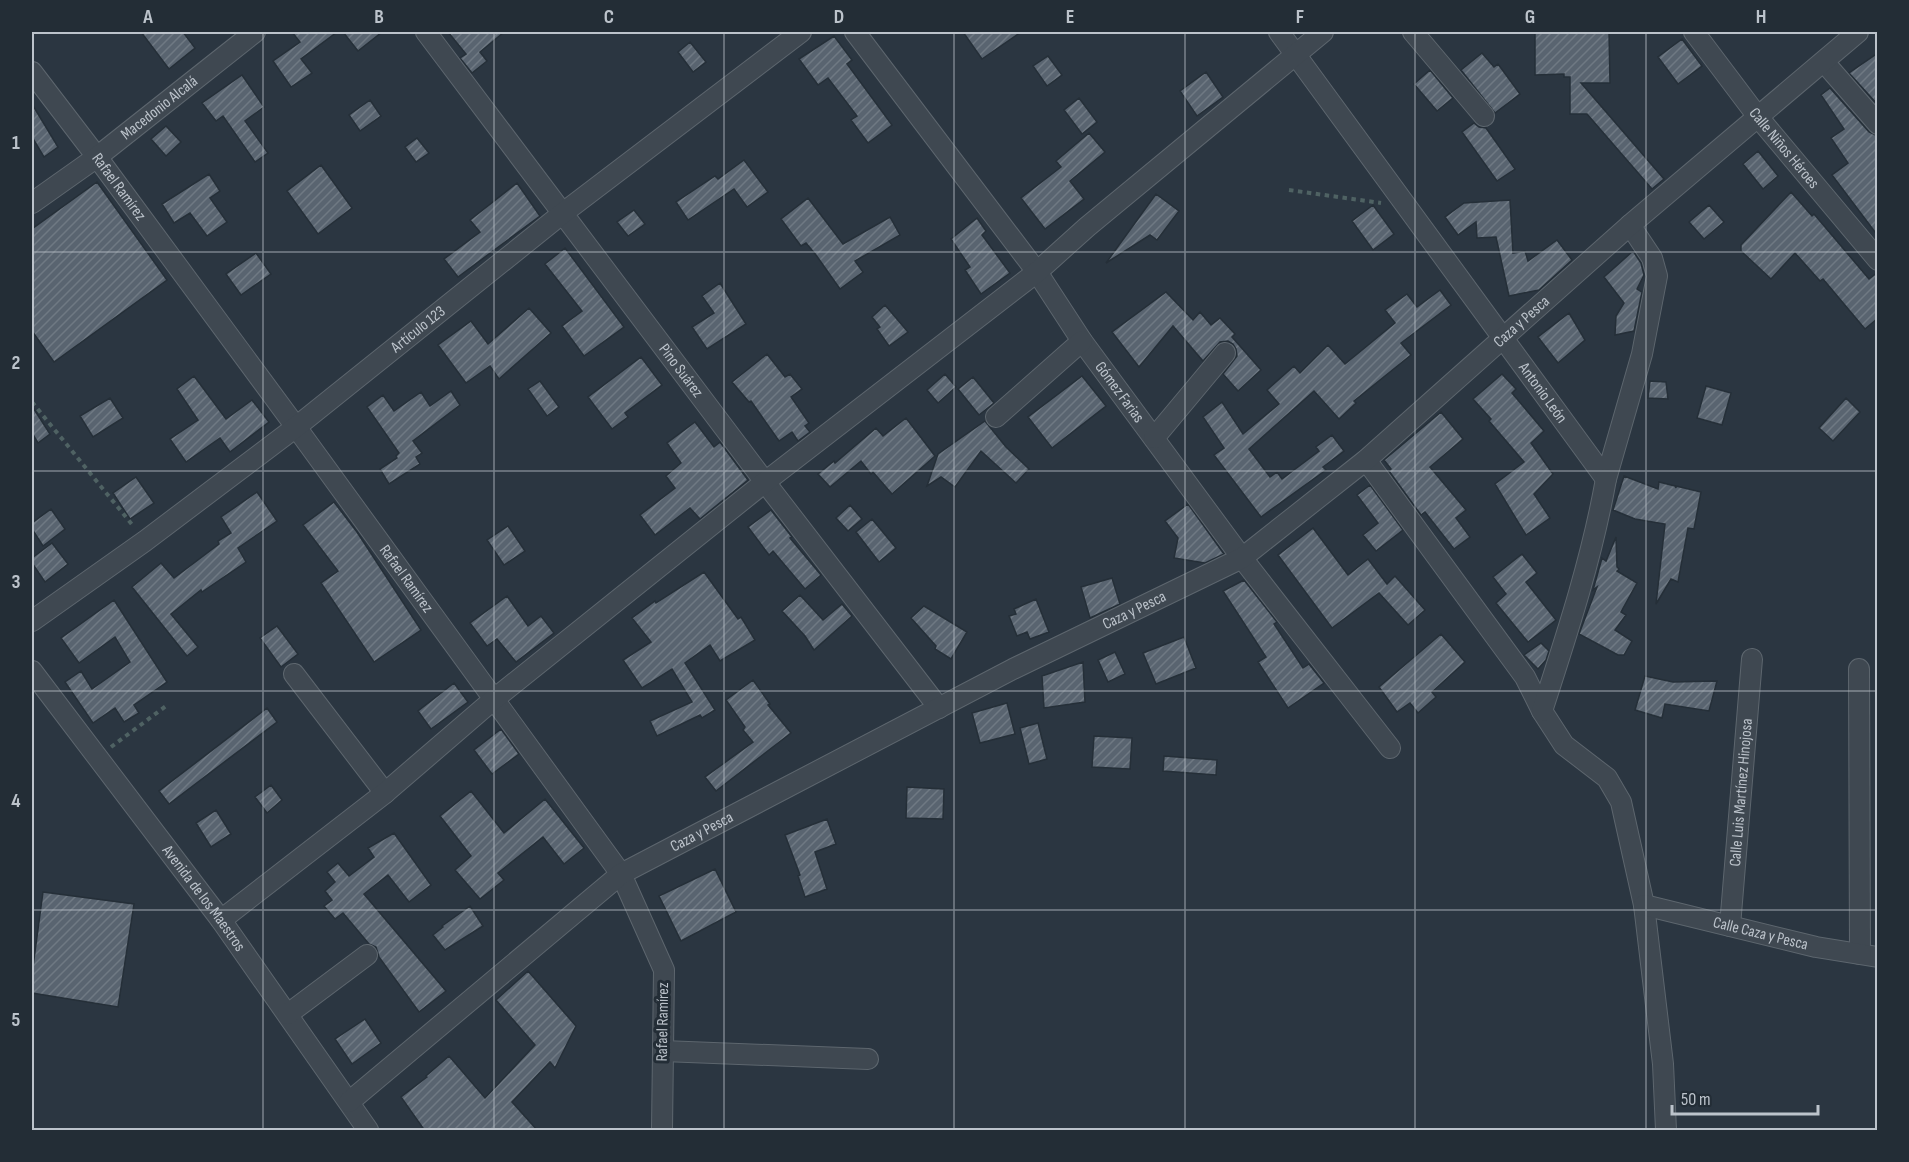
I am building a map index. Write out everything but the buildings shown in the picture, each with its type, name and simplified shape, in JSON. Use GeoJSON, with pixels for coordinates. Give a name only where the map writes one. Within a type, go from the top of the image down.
{"type":"FeatureCollection","features":[{"type":"Feature","properties":{"kind":"street","name":"Macedonio Alcalá"},"geometry":{"type":"LineString","coordinates":[[32,203],[97,157],[255,32]]}},
{"type":"Feature","properties":{"kind":"street","name":"Pino Suárez"},"geometry":{"type":"LineString","coordinates":[[426,32],[765,482],[939,708]]}},
{"type":"Feature","properties":{"kind":"street","name":"Artículo 123"},"geometry":{"type":"LineString","coordinates":[[32,621],[145,541],[296,427],[562,213],[801,32]]}},
{"type":"Feature","properties":{"kind":"street","name":"Gómez Farias"},"geometry":{"type":"LineString","coordinates":[[855,32],[1037,272],[1082,341],[1242,558],[1390,748]]}},
{"type":"Feature","properties":{"kind":"street","name":"Antonio León"},"geometry":{"type":"LineString","coordinates":[[1279,32],[1606,479]]}},
{"type":"Feature","properties":{"kind":"street"},"geometry":{"type":"LineString","coordinates":[[221,920],[385,793],[494,700],[765,482],[1037,272],[1087,227],[1323,32]]}},
{"type":"Feature","properties":{"kind":"street"},"geometry":{"type":"LineString","coordinates":[[1413,32],[1484,116]]}},
{"type":"Feature","properties":{"kind":"street","name":"Calle Niños Héroes"},"geometry":{"type":"LineString","coordinates":[[1694,32],[1758,117],[1878,261]]}},
{"type":"Feature","properties":{"kind":"street","name":"Caza y Pesca"},"geometry":{"type":"LineString","coordinates":[[349,1102],[621,874],[1013,669],[1242,558],[1366,460],[1630,225],[1858,32]]}},
{"type":"Feature","properties":{"kind":"street"},"geometry":{"type":"LineString","coordinates":[[1824,62],[1878,123]]}},
{"type":"Feature","properties":{"kind":"street","name":"Rafael Ramírez"},"geometry":{"type":"LineString","coordinates":[[32,72],[296,427],[621,874],[664,970],[662,1131]]}},
{"type":"Feature","properties":{"kind":"street"},"geometry":{"type":"LineString","coordinates":[[1542,711],[1580,591],[1599,521],[1606,479],[1642,354],[1656,276],[1652,258],[1630,225]]}},
{"type":"Feature","properties":{"kind":"street"},"geometry":{"type":"LineString","coordinates":[[996,417],[1082,341]]}},
{"type":"Feature","properties":{"kind":"street"},"geometry":{"type":"LineString","coordinates":[[1154,438],[1225,353]]}},
{"type":"Feature","properties":{"kind":"street"},"geometry":{"type":"LineString","coordinates":[[1366,460],[1525,677],[1563,745],[1607,778],[1621,802],[1644,904],[1663,1064],[1666,1131]]}},
{"type":"Feature","properties":{"kind":"street","name":"Calle Luis Martínez Hinojosa"},"geometry":{"type":"LineString","coordinates":[[1730,926],[1752,659]]}},
{"type":"Feature","properties":{"kind":"street"},"geometry":{"type":"LineString","coordinates":[[1859,669],[1869,956]]}},
{"type":"Feature","properties":{"kind":"street","name":"Avenida de los Maestros"},"geometry":{"type":"LineString","coordinates":[[32,671],[221,920],[368,1131]]}},
{"type":"Feature","properties":{"kind":"street"},"geometry":{"type":"LineString","coordinates":[[294,674],[385,793]]}},
{"type":"Feature","properties":{"kind":"street","name":"Calle Caza y Pesca"},"geometry":{"type":"LineString","coordinates":[[1644,904],[1816,947],[1869,956]]}},
{"type":"Feature","properties":{"kind":"street"},"geometry":{"type":"LineString","coordinates":[[288,1014],[367,955]]}},
{"type":"Feature","properties":{"kind":"street"},"geometry":{"type":"LineString","coordinates":[[663,1051],[868,1059]]}},
{"type":"Feature","properties":{"kind":"path"},"geometry":{"type":"LineString","coordinates":[[1289,190],[1408,206]]}},
{"type":"Feature","properties":{"kind":"path"},"geometry":{"type":"LineString","coordinates":[[32,402],[145,541]]}},
{"type":"Feature","properties":{"kind":"path"},"geometry":{"type":"LineString","coordinates":[[96,758],[165,706]]}}]}
